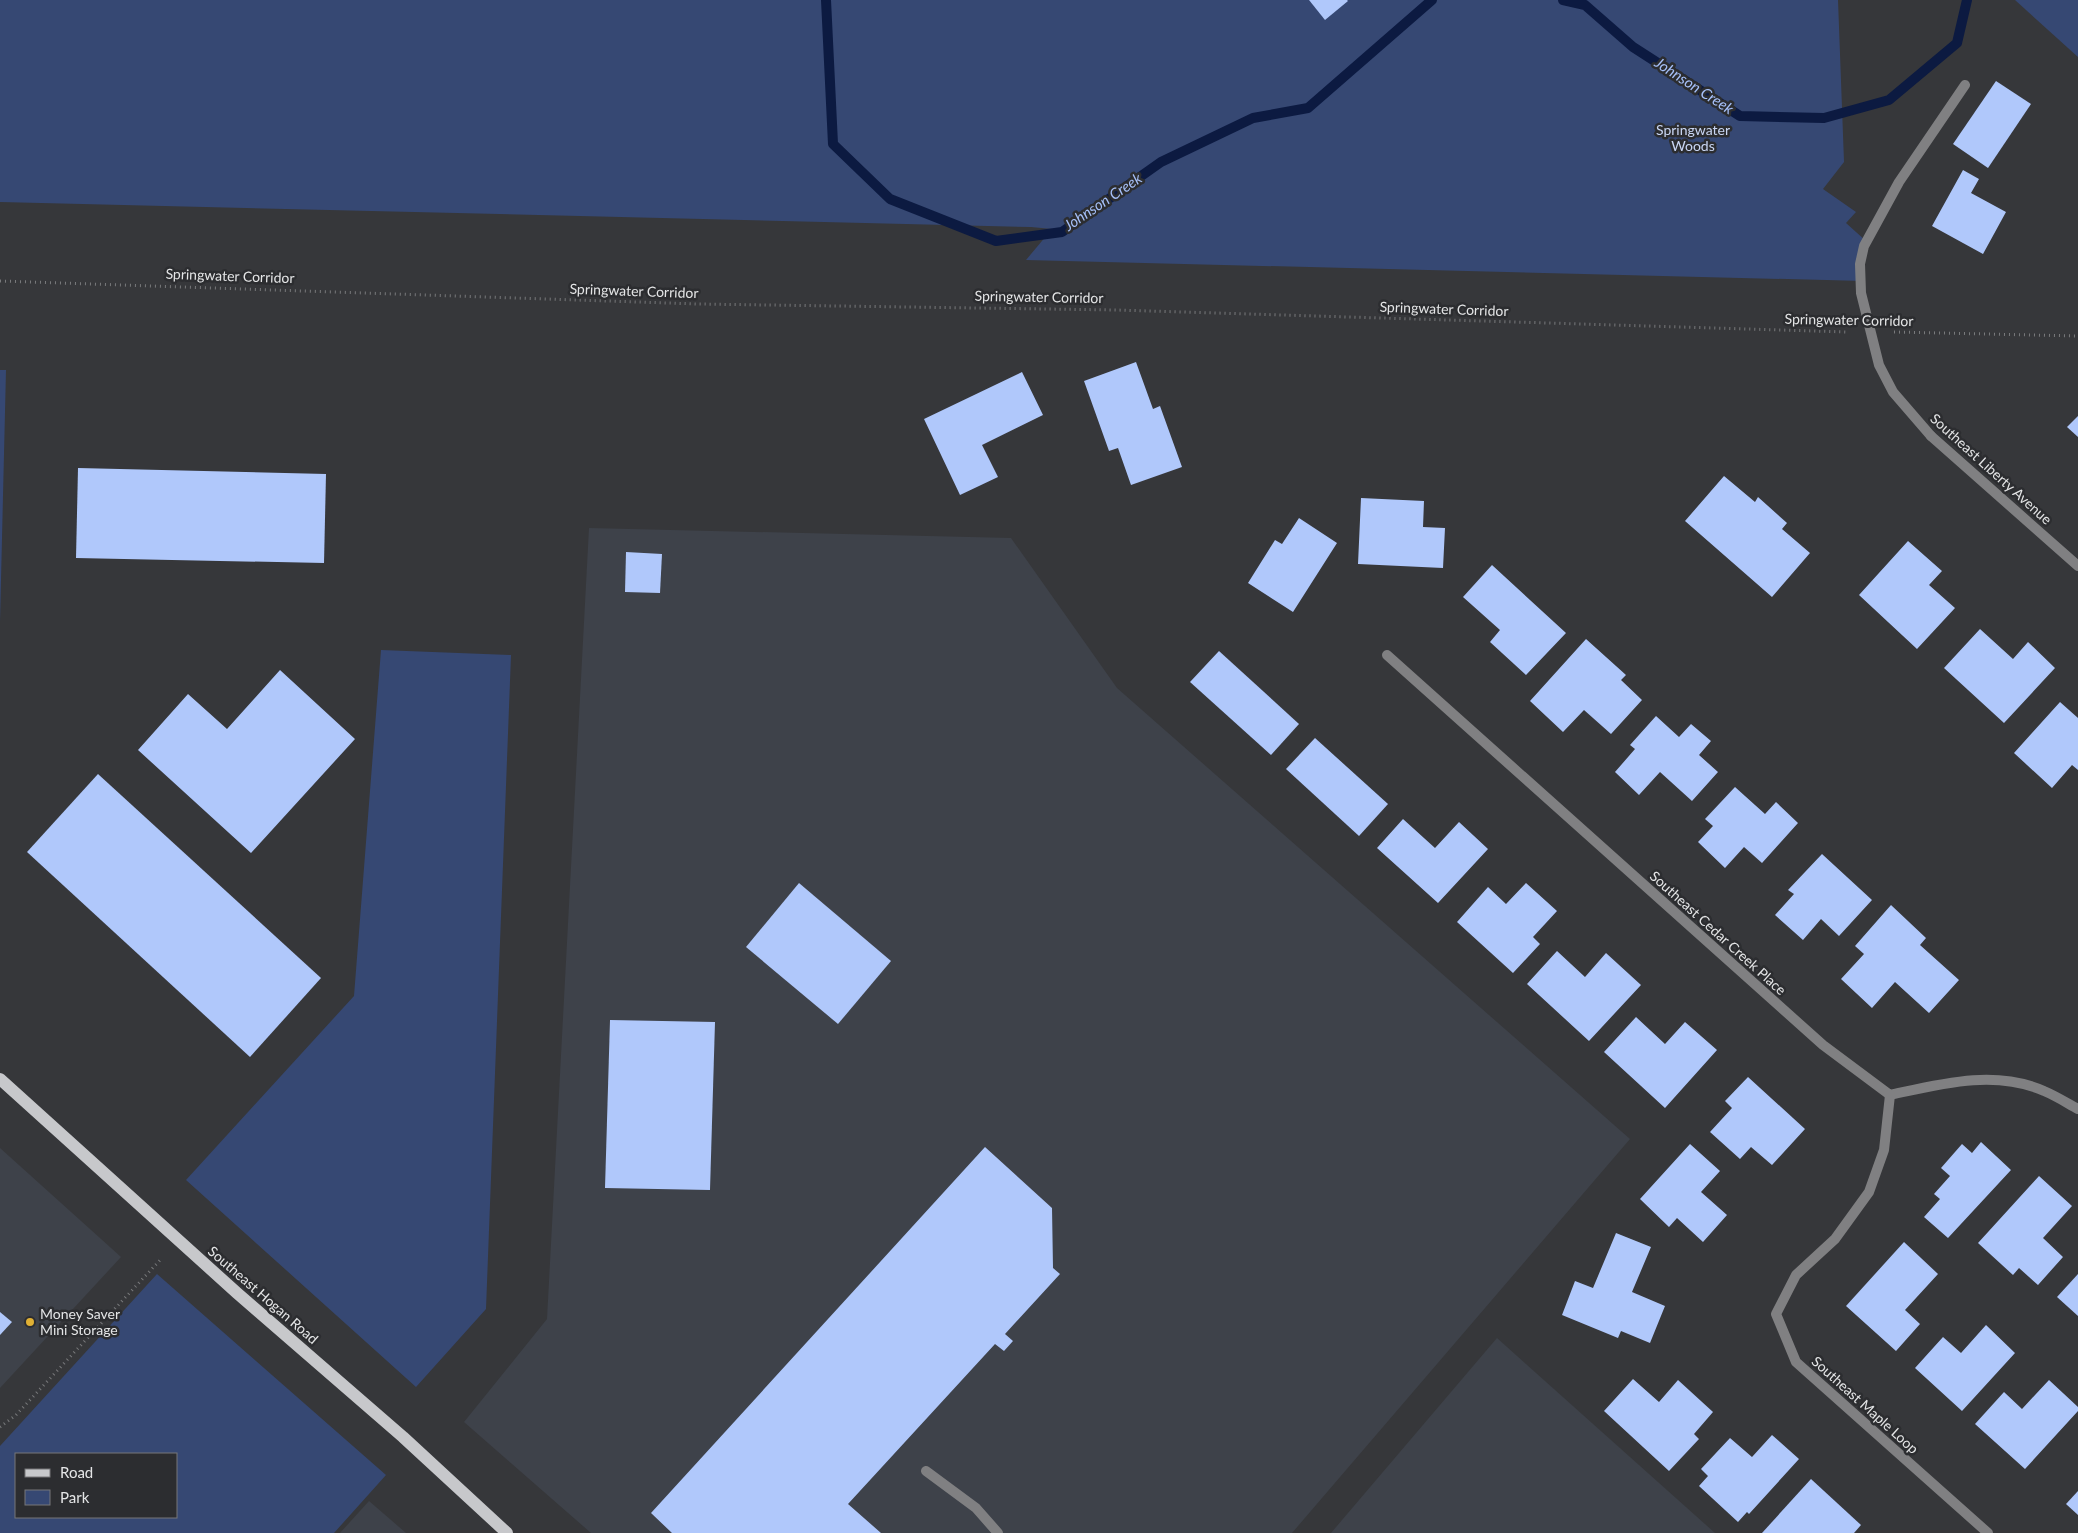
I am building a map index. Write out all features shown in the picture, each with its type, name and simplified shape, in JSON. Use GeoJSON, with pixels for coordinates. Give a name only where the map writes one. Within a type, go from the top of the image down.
{"type":"FeatureCollection","features":[{"type":"Feature","properties":{"kind":"main road","name":"Southeast Hogan Road"},"geometry":{"type":"LineString","coordinates":[[1,1082],[403,1437],[507,1533]]}},
{"type":"Feature","properties":{"kind":"street","name":"Southeast Liberty Avenue"},"geometry":{"type":"LineString","coordinates":[[1964,85],[1899,182],[1864,246],[1860,264],[1861,292],[1870,333],[1879,365],[1888,384],[1931,436],[2078,566]]}},
{"type":"Feature","properties":{"kind":"street","name":"Southeast Cedar Creek Place"},"geometry":{"type":"LineString","coordinates":[[1386,655],[1823,1045],[1890,1095]]}},
{"type":"Feature","properties":{"kind":"street"},"geometry":{"type":"LineString","coordinates":[[1890,1095],[1930,1086],[1977,1079],[2001,1080],[2043,1090],[2078,1109]]}},
{"type":"Feature","properties":{"kind":"street","name":"Southeast Maple Loop"},"geometry":{"type":"LineString","coordinates":[[1890,1095],[1884,1150],[1869,1192],[1835,1239],[1796,1275],[1776,1314],[1796,1362],[1988,1533]]}},
{"type":"Feature","properties":{"kind":"street"},"geometry":{"type":"LineString","coordinates":[[926,1471],[976,1508],[998,1533]]}},
{"type":"Feature","properties":{"kind":"path","name":"Springwater Corridor"},"geometry":{"type":"LineString","coordinates":[[0,281],[698,304],[1106,310],[1870,333],[1912,332],[2078,336]]}},
{"type":"Feature","properties":{"kind":"path"},"geometry":{"type":"LineString","coordinates":[[0,1427],[22,1408],[178,1240]]}},
{"type":"Feature","properties":{"kind":"shaded area"},"geometry":{"type":"Polygon","coordinates":[[[589,528],[1011,538],[1117,688],[1630,1139],[1292,1533],[591,1533],[464,1422],[547,1319],[589,528]]]}},
{"type":"Feature","properties":{"kind":"shaded area","name":"Money Saver Mini Storage"},"geometry":{"type":"Polygon","coordinates":[[[0,1148],[121,1257],[0,1388],[0,1148]]]}},
{"type":"Feature","properties":{"kind":"shaded area"},"geometry":{"type":"Polygon","coordinates":[[[1497,1338],[1715,1533],[1331,1533],[1497,1338]]]}},
{"type":"Feature","properties":{"kind":"shaded area"},"geometry":{"type":"Polygon","coordinates":[[[369,1501],[406,1533],[340,1533],[369,1501]]]}},
{"type":"Feature","properties":{"kind":"green space","name":"Springwater Woods"},"geometry":{"type":"Polygon","coordinates":[[[0,0],[1838,0],[1844,162],[1823,189],[1856,212],[1846,223],[1866,241],[1864,281],[1026,260],[1052,229],[1031,227],[0,202],[0,0]]]}},
{"type":"Feature","properties":{"kind":"green space"},"geometry":{"type":"Polygon","coordinates":[[[2015,0],[2078,0],[2078,57],[2015,0]]]}},
{"type":"Feature","properties":{"kind":"green space"},"geometry":{"type":"Polygon","coordinates":[[[0,370],[6,370],[0,622],[0,370]]]}},
{"type":"Feature","properties":{"kind":"green space"},"geometry":{"type":"Polygon","coordinates":[[[381,650],[511,655],[486,1309],[416,1387],[186,1180],[354,996],[381,650]]]}},
{"type":"Feature","properties":{"kind":"green space"},"geometry":{"type":"Polygon","coordinates":[[[157,1274],[386,1475],[334,1533],[0,1533],[0,1446],[157,1274]]]}},
{"type":"Feature","properties":{"kind":"building"},"geometry":{"type":"Polygon","coordinates":[[[1309,0],[1347,0],[1348,1],[1325,20],[1309,0]]]}},
{"type":"Feature","properties":{"kind":"building"},"geometry":{"type":"Polygon","coordinates":[[[1996,81],[2031,104],[1988,168],[1953,144],[1996,81]]]}},
{"type":"Feature","properties":{"kind":"building"},"geometry":{"type":"Polygon","coordinates":[[[1963,170],[1979,179],[1971,193],[2006,212],[1983,254],[1932,226],[1963,170]]]}},
{"type":"Feature","properties":{"kind":"building"},"geometry":{"type":"Polygon","coordinates":[[[1136,362],[1153,409],[1160,406],[1182,467],[1131,485],[1118,448],[1109,451],[1084,381],[1136,362]]]}},
{"type":"Feature","properties":{"kind":"building"},"geometry":{"type":"Polygon","coordinates":[[[1022,372],[1043,415],[982,445],[998,477],[960,495],[924,419],[1022,372]]]}},
{"type":"Feature","properties":{"kind":"building"},"geometry":{"type":"Polygon","coordinates":[[[2078,416],[2078,437],[2067,427],[2078,416]]]}},
{"type":"Feature","properties":{"kind":"building"},"geometry":{"type":"Polygon","coordinates":[[[78,468],[326,474],[324,563],[76,558],[78,468]]]}},
{"type":"Feature","properties":{"kind":"building"},"geometry":{"type":"Polygon","coordinates":[[[1724,476],[1755,502],[1758,497],[1787,523],[1782,529],[1810,553],[1772,597],[1685,521],[1724,476]]]}},
{"type":"Feature","properties":{"kind":"building"},"geometry":{"type":"Polygon","coordinates":[[[1361,498],[1424,501],[1423,527],[1445,528],[1443,568],[1358,564],[1361,498]]]}},
{"type":"Feature","properties":{"kind":"building"},"geometry":{"type":"Polygon","coordinates":[[[1299,518],[1337,543],[1293,612],[1248,583],[1275,540],[1282,544],[1299,518]]]}},
{"type":"Feature","properties":{"kind":"building"},"geometry":{"type":"Polygon","coordinates":[[[1908,541],[1942,571],[1929,585],[1955,608],[1917,649],[1859,595],[1908,541]]]}},
{"type":"Feature","properties":{"kind":"building"},"geometry":{"type":"Polygon","coordinates":[[[626,552],[662,554],[660,593],[625,592],[626,552]]]}},
{"type":"Feature","properties":{"kind":"building"},"geometry":{"type":"Polygon","coordinates":[[[1492,565],[1566,633],[1526,675],[1490,642],[1500,630],[1463,597],[1492,565]]]}},
{"type":"Feature","properties":{"kind":"building"},"geometry":{"type":"Polygon","coordinates":[[[1980,629],[2013,659],[2028,642],[2055,668],[2004,723],[1944,668],[1980,629]]]}},
{"type":"Feature","properties":{"kind":"building"},"geometry":{"type":"Polygon","coordinates":[[[1586,639],[1626,675],[1621,680],[1642,700],[1611,734],[1584,710],[1563,732],[1530,701],[1586,639]]]}},
{"type":"Feature","properties":{"kind":"building"},"geometry":{"type":"Polygon","coordinates":[[[1219,651],[1299,724],[1271,755],[1190,682],[1219,651]]]}},
{"type":"Feature","properties":{"kind":"building"},"geometry":{"type":"Polygon","coordinates":[[[280,670],[355,739],[251,853],[138,750],[188,694],[227,729],[280,670]]]}},
{"type":"Feature","properties":{"kind":"building"},"geometry":{"type":"Polygon","coordinates":[[[2060,702],[2078,718],[2078,770],[2072,765],[2052,788],[2014,753],[2060,702]]]}},
{"type":"Feature","properties":{"kind":"building"},"geometry":{"type":"Polygon","coordinates":[[[1656,716],[1679,737],[1691,724],[1711,741],[1699,755],[1718,772],[1692,801],[1660,772],[1639,795],[1615,772],[1635,749],[1630,745],[1656,716]]]}},
{"type":"Feature","properties":{"kind":"building"},"geometry":{"type":"Polygon","coordinates":[[[1315,738],[1388,804],[1359,836],[1286,769],[1315,738]]]}},
{"type":"Feature","properties":{"kind":"building"},"geometry":{"type":"Polygon","coordinates":[[[98,774],[321,978],[250,1057],[27,852],[98,774]]]}},
{"type":"Feature","properties":{"kind":"building"},"geometry":{"type":"Polygon","coordinates":[[[1735,787],[1765,814],[1776,802],[1798,823],[1762,863],[1744,847],[1725,868],[1698,842],[1713,826],[1705,819],[1735,787]]]}},
{"type":"Feature","properties":{"kind":"building"},"geometry":{"type":"Polygon","coordinates":[[[1403,819],[1435,848],[1459,822],[1488,849],[1438,903],[1377,848],[1403,819]]]}},
{"type":"Feature","properties":{"kind":"building"},"geometry":{"type":"Polygon","coordinates":[[[1822,854],[1872,900],[1839,936],[1821,919],[1803,940],[1775,915],[1794,894],[1788,890],[1822,854]]]}},
{"type":"Feature","properties":{"kind":"building"},"geometry":{"type":"Polygon","coordinates":[[[799,883],[891,961],[838,1024],[746,947],[799,883]]]}},
{"type":"Feature","properties":{"kind":"building"},"geometry":{"type":"Polygon","coordinates":[[[1526,883],[1557,911],[1533,937],[1540,944],[1513,973],[1457,922],[1488,887],[1506,904],[1526,883]]]}},
{"type":"Feature","properties":{"kind":"building"},"geometry":{"type":"Polygon","coordinates":[[[1891,905],[1926,938],[1920,945],[1959,980],[1929,1013],[1895,982],[1872,1008],[1841,979],[1864,954],[1855,946],[1891,905]]]}},
{"type":"Feature","properties":{"kind":"building"},"geometry":{"type":"Polygon","coordinates":[[[1557,951],[1585,977],[1606,953],[1641,985],[1589,1041],[1527,984],[1557,951]]]}},
{"type":"Feature","properties":{"kind":"building"},"geometry":{"type":"Polygon","coordinates":[[[1636,1017],[1665,1044],[1685,1022],[1717,1050],[1665,1108],[1604,1052],[1636,1017]]]}},
{"type":"Feature","properties":{"kind":"building"},"geometry":{"type":"Polygon","coordinates":[[[610,1020],[715,1022],[710,1190],[605,1188],[610,1020]]]}},
{"type":"Feature","properties":{"kind":"building"},"geometry":{"type":"Polygon","coordinates":[[[1748,1077],[1805,1129],[1772,1165],[1751,1147],[1740,1159],[1710,1132],[1732,1108],[1725,1101],[1748,1077]]]}},
{"type":"Feature","properties":{"kind":"building"},"geometry":{"type":"Polygon","coordinates":[[[1981,1142],[2011,1170],[1948,1238],[1924,1217],[1940,1199],[1934,1194],[1950,1176],[1941,1168],[1962,1144],[1972,1153],[1981,1142]]]}},
{"type":"Feature","properties":{"kind":"building"},"geometry":{"type":"Polygon","coordinates":[[[1690,1144],[1720,1171],[1701,1192],[1727,1215],[1703,1242],[1677,1218],[1669,1227],[1640,1199],[1690,1144]]]}},
{"type":"Feature","properties":{"kind":"building"},"geometry":{"type":"Polygon","coordinates":[[[985,1147],[1052,1208],[1053,1268],[1060,1274],[1005,1334],[1013,1341],[1004,1351],[995,1344],[848,1504],[881,1533],[672,1533],[651,1513],[985,1147]]]}},
{"type":"Feature","properties":{"kind":"building"},"geometry":{"type":"Polygon","coordinates":[[[2039,1176],[2072,1206],[2043,1238],[2063,1257],[2038,1285],[2019,1268],[2013,1275],[1978,1243],[2039,1176]]]}},
{"type":"Feature","properties":{"kind":"building"},"geometry":{"type":"Polygon","coordinates":[[[1616,1233],[1651,1247],[1632,1292],[1665,1306],[1650,1343],[1621,1331],[1618,1338],[1562,1315],[1575,1281],[1593,1288],[1616,1233]]]}},
{"type":"Feature","properties":{"kind":"building"},"geometry":{"type":"Polygon","coordinates":[[[1904,1242],[1938,1274],[1905,1310],[1920,1324],[1896,1351],[1846,1306],[1904,1242]]]}},
{"type":"Feature","properties":{"kind":"building"},"geometry":{"type":"Polygon","coordinates":[[[2078,1274],[2078,1316],[2057,1297],[2078,1274]]]}},
{"type":"Feature","properties":{"kind":"building"},"geometry":{"type":"Polygon","coordinates":[[[0,1312],[12,1322],[0,1335],[0,1312]]]}},
{"type":"Feature","properties":{"kind":"building"},"geometry":{"type":"Polygon","coordinates":[[[1986,1325],[2015,1353],[1962,1411],[1915,1368],[1943,1337],[1961,1353],[1986,1325]]]}},
{"type":"Feature","properties":{"kind":"building"},"geometry":{"type":"Polygon","coordinates":[[[1633,1379],[1659,1402],[1678,1380],[1713,1412],[1694,1434],[1699,1439],[1669,1471],[1604,1411],[1633,1379]]]}},
{"type":"Feature","properties":{"kind":"building"},"geometry":{"type":"Polygon","coordinates":[[[2049,1380],[2078,1407],[2078,1411],[2025,1469],[1975,1424],[2004,1392],[2022,1409],[2049,1380]]]}},
{"type":"Feature","properties":{"kind":"building"},"geometry":{"type":"Polygon","coordinates":[[[1772,1435],[1799,1459],[1749,1514],[1747,1512],[1738,1522],[1699,1486],[1708,1476],[1701,1469],[1730,1438],[1752,1457],[1772,1435]]]}},
{"type":"Feature","properties":{"kind":"building"},"geometry":{"type":"Polygon","coordinates":[[[1811,1479],[1861,1525],[1854,1533],[1762,1533],[1811,1479]]]}},
{"type":"Feature","properties":{"kind":"building"},"geometry":{"type":"Polygon","coordinates":[[[2078,1491],[2078,1515],[2066,1504],[2078,1491]]]}},
{"type":"Feature","properties":{"kind":"waterway","name":"Johnson Creek"},"geometry":{"type":"LineString","coordinates":[[826,0],[833,144],[890,199],[996,241],[1062,232],[1161,162],[1253,118],[1308,108],[1432,0]]}},
{"type":"Feature","properties":{"kind":"waterway","name":"Johnson Creek"},"geometry":{"type":"LineString","coordinates":[[1563,0],[1585,5],[1633,47],[1740,116],[1824,118],[1889,100],[1957,43],[1967,0]]}},
{"type":"Feature","properties":{"kind":"place","name":"Money Saver Mini Storage"},"geometry":{"type":"Point","coordinates":[30,1322]}}]}
